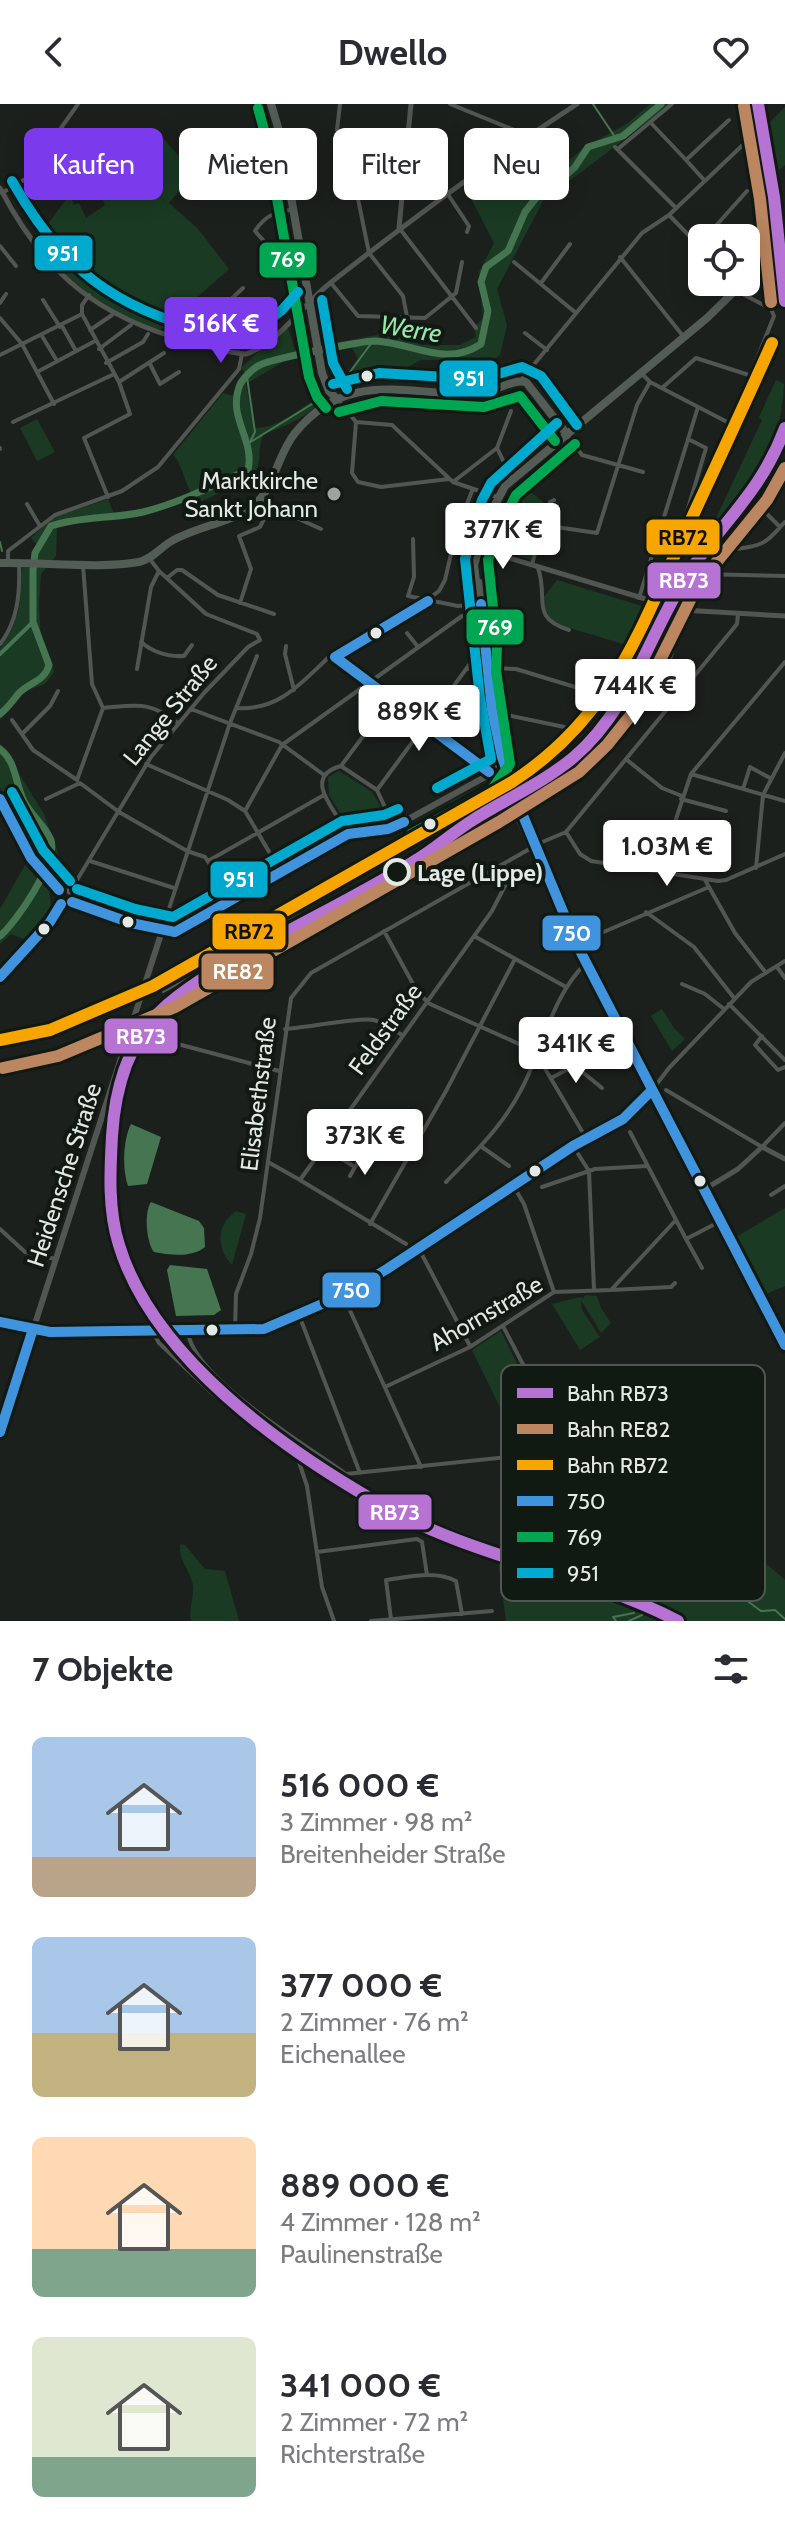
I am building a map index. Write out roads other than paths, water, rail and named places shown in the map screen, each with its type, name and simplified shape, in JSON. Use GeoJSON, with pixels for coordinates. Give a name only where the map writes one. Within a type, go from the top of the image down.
{"type":"FeatureCollection","features":[{"type":"Feature","properties":{"kind":"main road"},"geometry":{"type":"LineString","coordinates":[[271,104],[280,134],[319,358],[332,394]]}},
{"type":"Feature","properties":{"kind":"main road"},"geometry":{"type":"LineString","coordinates":[[760,266],[785,242]]}},
{"type":"Feature","properties":{"kind":"main road"},"geometry":{"type":"LineString","coordinates":[[489,775],[496,762],[496,752],[474,565],[496,501],[512,479],[684,337],[728,296]]}},
{"type":"Feature","properties":{"kind":"main road"},"geometry":{"type":"LineString","coordinates":[[4,563],[137,562],[149,558],[171,541],[248,510],[259,501],[293,435],[332,394],[380,387],[482,393],[520,381],[531,385],[566,433]]}},
{"type":"Feature","properties":{"kind":"main road"},"geometry":{"type":"LineString","coordinates":[[480,549],[479,604],[483,647],[498,740],[513,790],[586,963],[785,1345]]}},
{"type":"Feature","properties":{"kind":"main road"},"geometry":{"type":"LineString","coordinates":[[0,977],[50,922],[61,904],[72,902],[162,931],[177,931],[348,834],[394,827],[502,770],[506,760],[487,671],[480,582]]}},
{"type":"Feature","properties":{"kind":"main road"},"geometry":{"type":"LineString","coordinates":[[0,799],[38,867],[59,890],[71,890],[74,895],[72,902]]}},
{"type":"Feature","properties":{"kind":"main road"},"geometry":{"type":"LineString","coordinates":[[59,890],[57,897],[61,904]]}},
{"type":"Feature","properties":{"kind":"main road","name":"Heidensche Straße"},"geometry":{"type":"LineString","coordinates":[[0,1432],[162,931]]}},
{"type":"Feature","properties":{"kind":"street"},"geometry":{"type":"LineString","coordinates":[[78,104],[49,145],[42,169],[2,195],[23,232],[44,258],[89,295],[141,327],[245,354]]}},
{"type":"Feature","properties":{"kind":"street"},"geometry":{"type":"LineString","coordinates":[[337,128],[340,104]]}},
{"type":"Feature","properties":{"kind":"street"},"geometry":{"type":"LineString","coordinates":[[408,128],[411,104]]}},
{"type":"Feature","properties":{"kind":"street"},"geometry":{"type":"LineString","coordinates":[[450,104],[508,128]]}},
{"type":"Feature","properties":{"kind":"street"},"geometry":{"type":"LineString","coordinates":[[542,128],[577,104]]}},
{"type":"Feature","properties":{"kind":"street"},"geometry":{"type":"LineString","coordinates":[[672,104],[617,147],[675,207]]}},
{"type":"Feature","properties":{"kind":"street"},"geometry":{"type":"LineString","coordinates":[[686,160],[729,120]]}},
{"type":"Feature","properties":{"kind":"street"},"geometry":{"type":"LineString","coordinates":[[651,123],[705,181]]}},
{"type":"Feature","properties":{"kind":"street"},"geometry":{"type":"LineString","coordinates":[[520,381],[642,233],[669,215],[748,140]]}},
{"type":"Feature","properties":{"kind":"street"},"geometry":{"type":"LineString","coordinates":[[719,224],[747,191]]}},
{"type":"Feature","properties":{"kind":"street"},"geometry":{"type":"LineString","coordinates":[[448,194],[469,226],[467,232]]}},
{"type":"Feature","properties":{"kind":"street"},"geometry":{"type":"LineString","coordinates":[[358,200],[369,253],[403,296],[407,317]]}},
{"type":"Feature","properties":{"kind":"street"},"geometry":{"type":"LineString","coordinates":[[402,200],[400,229],[476,328]]}},
{"type":"Feature","properties":{"kind":"street"},"geometry":{"type":"LineString","coordinates":[[291,320],[331,283],[438,200]]}},
{"type":"Feature","properties":{"kind":"street"},"geometry":{"type":"LineString","coordinates":[[263,240],[255,231],[260,223],[276,211],[293,209]]}},
{"type":"Feature","properties":{"kind":"street"},"geometry":{"type":"LineString","coordinates":[[669,215],[688,232]]}},
{"type":"Feature","properties":{"kind":"street"},"geometry":{"type":"LineString","coordinates":[[541,283],[570,244]]}},
{"type":"Feature","properties":{"kind":"street"},"geometry":{"type":"LineString","coordinates":[[0,246],[16,266]]}},
{"type":"Feature","properties":{"kind":"street"},"geometry":{"type":"LineString","coordinates":[[620,257],[684,337]]}},
{"type":"Feature","properties":{"kind":"street"},"geometry":{"type":"LineString","coordinates":[[331,283],[358,316],[425,318],[452,298],[458,287],[462,262]]}},
{"type":"Feature","properties":{"kind":"street"},"geometry":{"type":"LineString","coordinates":[[514,262],[576,313]]}},
{"type":"Feature","properties":{"kind":"street"},"geometry":{"type":"LineString","coordinates":[[194,343],[196,332],[243,288]]}},
{"type":"Feature","properties":{"kind":"street"},"geometry":{"type":"LineString","coordinates":[[0,303],[6,294]]}},
{"type":"Feature","properties":{"kind":"street"},"geometry":{"type":"LineString","coordinates":[[89,295],[82,305],[82,314],[119,382],[130,414],[84,438],[108,497]]}},
{"type":"Feature","properties":{"kind":"street"},"geometry":{"type":"LineString","coordinates":[[640,372],[650,382],[731,424],[774,313],[752,296]]}},
{"type":"Feature","properties":{"kind":"street"},"geometry":{"type":"LineString","coordinates":[[43,300],[76,351]]}},
{"type":"Feature","properties":{"kind":"street"},"geometry":{"type":"LineString","coordinates":[[4,563],[8,551],[64,510],[108,497],[143,478],[165,460],[239,369],[245,354],[302,313],[311,319]]}},
{"type":"Feature","properties":{"kind":"street"},"geometry":{"type":"LineString","coordinates":[[0,355],[82,314]]}},
{"type":"Feature","properties":{"kind":"street"},"geometry":{"type":"LineString","coordinates":[[90,330],[112,315]]}},
{"type":"Feature","properties":{"kind":"street"},"geometry":{"type":"LineString","coordinates":[[0,318],[39,371],[54,404]]}},
{"type":"Feature","properties":{"kind":"street"},"geometry":{"type":"LineString","coordinates":[[99,349],[131,325]]}},
{"type":"Feature","properties":{"kind":"street"},"geometry":{"type":"LineString","coordinates":[[525,333],[547,350]]}},
{"type":"Feature","properties":{"kind":"street"},"geometry":{"type":"LineString","coordinates":[[106,363],[143,342],[148,334]]}},
{"type":"Feature","properties":{"kind":"street"},"geometry":{"type":"LineString","coordinates":[[42,336],[57,361]]}},
{"type":"Feature","properties":{"kind":"street"},"geometry":{"type":"LineString","coordinates":[[39,371],[95,341]]}},
{"type":"Feature","properties":{"kind":"street"},"geometry":{"type":"LineString","coordinates":[[119,382],[164,353]]}},
{"type":"Feature","properties":{"kind":"street"},"geometry":{"type":"LineString","coordinates":[[662,388],[696,358],[752,376]]}},
{"type":"Feature","properties":{"kind":"street"},"geometry":{"type":"LineString","coordinates":[[150,364],[160,384],[179,372]]}},
{"type":"Feature","properties":{"kind":"street"},"geometry":{"type":"LineString","coordinates":[[13,422],[113,374]]}},
{"type":"Feature","properties":{"kind":"street"},"geometry":{"type":"LineString","coordinates":[[543,525],[597,533],[637,405],[650,382]]}},
{"type":"Feature","properties":{"kind":"street"},"geometry":{"type":"LineString","coordinates":[[332,394],[356,422],[352,473],[358,482],[381,487],[451,481],[497,448],[511,411]]}},
{"type":"Feature","properties":{"kind":"street"},"geometry":{"type":"LineString","coordinates":[[639,598],[698,407]]}},
{"type":"Feature","properties":{"kind":"street"},"geometry":{"type":"LineString","coordinates":[[356,422],[392,425],[451,481],[496,501]]}},
{"type":"Feature","properties":{"kind":"street"},"geometry":{"type":"LineString","coordinates":[[566,433],[582,455],[643,472]]}},
{"type":"Feature","properties":{"kind":"street"},"geometry":{"type":"LineString","coordinates":[[660,530],[681,532],[706,448],[688,439]]}},
{"type":"Feature","properties":{"kind":"street"},"geometry":{"type":"LineString","coordinates":[[497,448],[512,479]]}},
{"type":"Feature","properties":{"kind":"street"},"geometry":{"type":"LineString","coordinates":[[780,527],[764,511],[762,504],[785,461]]}},
{"type":"Feature","properties":{"kind":"street"},"geometry":{"type":"LineString","coordinates":[[236,708],[265,706],[279,701],[332,656],[428,601],[444,584],[452,543],[472,491]]}},
{"type":"Feature","properties":{"kind":"street"},"geometry":{"type":"LineString","coordinates":[[554,500],[550,502],[543,525],[535,567],[543,613],[555,626],[569,630]]}},
{"type":"Feature","properties":{"kind":"street"},"geometry":{"type":"LineString","coordinates":[[259,501],[321,529]]}},
{"type":"Feature","properties":{"kind":"street"},"geometry":{"type":"LineString","coordinates":[[27,504],[40,526]]}},
{"type":"Feature","properties":{"kind":"street"},"geometry":{"type":"LineString","coordinates":[[240,603],[251,569],[239,536],[260,527],[270,507]]}},
{"type":"Feature","properties":{"kind":"street"},"geometry":{"type":"LineString","coordinates":[[668,664],[677,640],[682,610],[699,574],[715,555],[761,544],[785,522]]}},
{"type":"Feature","properties":{"kind":"street"},"geometry":{"type":"LineString","coordinates":[[413,539],[414,577],[408,596],[458,606],[479,604]]}},
{"type":"Feature","properties":{"kind":"street"},"geometry":{"type":"LineString","coordinates":[[480,549],[682,610],[785,616]]}},
{"type":"Feature","properties":{"kind":"street"},"geometry":{"type":"LineString","coordinates":[[149,558],[167,578],[182,570],[218,595],[274,614]]}},
{"type":"Feature","properties":{"kind":"street"},"geometry":{"type":"LineString","coordinates":[[0,644],[9,630],[18,602],[23,563]]}},
{"type":"Feature","properties":{"kind":"street"},"geometry":{"type":"LineString","coordinates":[[46,799],[78,782],[103,708],[92,684],[83,563]]}},
{"type":"Feature","properties":{"kind":"street"},"geometry":{"type":"LineString","coordinates":[[137,669],[151,587],[159,571]]}},
{"type":"Feature","properties":{"kind":"street"},"geometry":{"type":"LineString","coordinates":[[699,574],[785,576]]}},
{"type":"Feature","properties":{"kind":"street","name":"Lange Straße"},"geometry":{"type":"LineString","coordinates":[[71,890],[146,764],[190,709],[248,647],[260,640],[257,634],[206,614],[167,578]]}},
{"type":"Feature","properties":{"kind":"street"},"geometry":{"type":"LineString","coordinates":[[738,614],[737,624],[566,832],[580,854],[591,861],[705,880],[726,880],[785,854]]}},
{"type":"Feature","properties":{"kind":"street"},"geometry":{"type":"LineString","coordinates":[[245,811],[282,745],[462,616]]}},
{"type":"Feature","properties":{"kind":"street"},"geometry":{"type":"LineString","coordinates":[[407,633],[418,648]]}},
{"type":"Feature","properties":{"kind":"street"},"geometry":{"type":"LineString","coordinates":[[141,642],[154,652],[174,657],[184,656],[192,645]]}},
{"type":"Feature","properties":{"kind":"street"},"geometry":{"type":"LineString","coordinates":[[286,646],[285,654],[294,690]]}},
{"type":"Feature","properties":{"kind":"street","name":"Heidensche Straße"},"geometry":{"type":"LineString","coordinates":[[162,931],[230,723],[257,656]]}},
{"type":"Feature","properties":{"kind":"street"},"geometry":{"type":"LineString","coordinates":[[332,656],[489,775]]}},
{"type":"Feature","properties":{"kind":"street"},"geometry":{"type":"LineString","coordinates":[[377,790],[475,657]]}},
{"type":"Feature","properties":{"kind":"street"},"geometry":{"type":"LineString","coordinates":[[670,875],[682,798],[691,774],[785,662]]}},
{"type":"Feature","properties":{"kind":"street"},"geometry":{"type":"LineString","coordinates":[[462,673],[472,667],[487,671],[516,669],[611,698]]}},
{"type":"Feature","properties":{"kind":"street"},"geometry":{"type":"LineString","coordinates":[[22,734],[50,706],[58,691]]}},
{"type":"Feature","properties":{"kind":"street"},"geometry":{"type":"LineString","coordinates":[[348,834],[324,795],[324,775],[330,769],[341,766],[390,699]]}},
{"type":"Feature","properties":{"kind":"street"},"geometry":{"type":"LineString","coordinates":[[103,708],[148,705],[161,709],[178,723]]}},
{"type":"Feature","properties":{"kind":"street"},"geometry":{"type":"LineString","coordinates":[[190,709],[282,745],[324,775]]}},
{"type":"Feature","properties":{"kind":"street"},"geometry":{"type":"LineString","coordinates":[[497,713],[569,728],[579,735]]}},
{"type":"Feature","properties":{"kind":"street"},"geometry":{"type":"LineString","coordinates":[[12,720],[33,750],[119,812],[208,861],[233,900]]}},
{"type":"Feature","properties":{"kind":"street"},"geometry":{"type":"LineString","coordinates":[[756,868],[763,795],[785,754]]}},
{"type":"Feature","properties":{"kind":"street"},"geometry":{"type":"LineString","coordinates":[[627,760],[662,788],[682,798],[726,811]]}},
{"type":"Feature","properties":{"kind":"street"},"geometry":{"type":"LineString","coordinates":[[146,764],[245,811],[281,872]]}},
{"type":"Feature","properties":{"kind":"street"},"geometry":{"type":"LineString","coordinates":[[341,766],[377,790],[394,827]]}},
{"type":"Feature","properties":{"kind":"street"},"geometry":{"type":"LineString","coordinates":[[743,789],[750,767],[770,778]]}},
{"type":"Feature","properties":{"kind":"street"},"geometry":{"type":"LineString","coordinates":[[691,774],[785,801]]}},
{"type":"Feature","properties":{"kind":"street"},"geometry":{"type":"LineString","coordinates":[[208,861],[324,795]]}},
{"type":"Feature","properties":{"kind":"street"},"geometry":{"type":"LineString","coordinates":[[519,809],[526,810],[586,963],[573,945],[517,818],[519,809]]}},
{"type":"Feature","properties":{"kind":"street","name":"Elisabethstraße"},"geometry":{"type":"LineString","coordinates":[[235,1331],[236,1294],[258,1234],[291,998],[311,973],[540,843],[566,832]]}},
{"type":"Feature","properties":{"kind":"street"},"geometry":{"type":"LineString","coordinates":[[90,861],[174,888]]}},
{"type":"Feature","properties":{"kind":"street","name":"Feldstraße"},"geometry":{"type":"LineString","coordinates":[[300,1180],[474,936],[509,878],[504,865]]}},
{"type":"Feature","properties":{"kind":"street"},"geometry":{"type":"LineString","coordinates":[[705,880],[735,933],[766,973]]}},
{"type":"Feature","properties":{"kind":"street"},"geometry":{"type":"LineString","coordinates":[[580,942],[709,887]]}},
{"type":"Feature","properties":{"kind":"street"},"geometry":{"type":"LineString","coordinates":[[646,912],[694,947],[735,999]]}},
{"type":"Feature","properties":{"kind":"street"},"geometry":{"type":"LineString","coordinates":[[384,931],[418,993],[427,1002],[537,1054],[586,1138]]}},
{"type":"Feature","properties":{"kind":"street"},"geometry":{"type":"LineString","coordinates":[[474,936],[566,987]]}},
{"type":"Feature","properties":{"kind":"street"},"geometry":{"type":"LineString","coordinates":[[370,1224],[515,959]]}},
{"type":"Feature","properties":{"kind":"street"},"geometry":{"type":"LineString","coordinates":[[0,1322],[50,1332],[264,1329],[343,1295],[419,1249],[573,1146],[623,1119],[729,1004],[785,961]]}},
{"type":"Feature","properties":{"kind":"street"},"geometry":{"type":"LineString","coordinates":[[446,1182],[482,1147],[508,1113],[566,987],[586,963]]}},
{"type":"Feature","properties":{"kind":"street"},"geometry":{"type":"LineString","coordinates":[[777,967],[785,978]]}},
{"type":"Feature","properties":{"kind":"street"},"geometry":{"type":"LineString","coordinates":[[682,984],[705,994],[724,1009]]}},
{"type":"Feature","properties":{"kind":"street"},"geometry":{"type":"LineString","coordinates":[[729,1004],[785,1060]]}},
{"type":"Feature","properties":{"kind":"street"},"geometry":{"type":"LineString","coordinates":[[285,1029],[364,1019],[387,1025],[402,1035]]}},
{"type":"Feature","properties":{"kind":"street"},"geometry":{"type":"LineString","coordinates":[[129,1031],[279,1071]]}},
{"type":"Feature","properties":{"kind":"street"},"geometry":{"type":"LineString","coordinates":[[762,1036],[755,1045],[778,1070],[785,1067]]}},
{"type":"Feature","properties":{"kind":"street"},"geometry":{"type":"LineString","coordinates":[[551,1078],[572,1067],[602,1088]]}},
{"type":"Feature","properties":{"kind":"street"},"geometry":{"type":"LineString","coordinates":[[666,1090],[785,1159]]}},
{"type":"Feature","properties":{"kind":"street"},"geometry":{"type":"LineString","coordinates":[[704,1190],[738,1169],[785,1123]]}},
{"type":"Feature","properties":{"kind":"street"},"geometry":{"type":"LineString","coordinates":[[630,1132],[702,1268]]}},
{"type":"Feature","properties":{"kind":"street"},"geometry":{"type":"LineString","coordinates":[[350,1176],[364,1152],[353,1143]]}},
{"type":"Feature","properties":{"kind":"street"},"geometry":{"type":"LineString","coordinates":[[573,1146],[589,1171],[594,1290]]}},
{"type":"Feature","properties":{"kind":"street"},"geometry":{"type":"LineString","coordinates":[[322,1147],[355,1167]]}},
{"type":"Feature","properties":{"kind":"street"},"geometry":{"type":"LineString","coordinates":[[482,1147],[509,1166]]}},
{"type":"Feature","properties":{"kind":"street"},"geometry":{"type":"LineString","coordinates":[[268,1162],[406,1244]]}},
{"type":"Feature","properties":{"kind":"street"},"geometry":{"type":"LineString","coordinates":[[542,1187],[550,1181],[589,1171],[647,1166]]}},
{"type":"Feature","properties":{"kind":"street"},"geometry":{"type":"LineString","coordinates":[[513,1185],[526,1208],[554,1292]]}},
{"type":"Feature","properties":{"kind":"street"},"geometry":{"type":"LineString","coordinates":[[771,1195],[785,1186]]}},
{"type":"Feature","properties":{"kind":"street"},"geometry":{"type":"LineString","coordinates":[[611,1290],[675,1221]]}},
{"type":"Feature","properties":{"kind":"street"},"geometry":{"type":"LineString","coordinates":[[686,1239],[719,1222]]}},
{"type":"Feature","properties":{"kind":"street"},"geometry":{"type":"LineString","coordinates":[[0,1229],[25,1252],[55,1259]]}},
{"type":"Feature","properties":{"kind":"street"},"geometry":{"type":"LineString","coordinates":[[419,1249],[470,1347]]}},
{"type":"Feature","properties":{"kind":"street","name":"Ahornstraße"},"geometry":{"type":"LineString","coordinates":[[385,1387],[504,1328],[554,1292],[671,1287],[675,1283]]}},
{"type":"Feature","properties":{"kind":"street"},"geometry":{"type":"LineString","coordinates":[[343,1295],[421,1467]]}},
{"type":"Feature","properties":{"kind":"street"},"geometry":{"type":"LineString","coordinates":[[299,1315],[360,1474]]}},
{"type":"Feature","properties":{"kind":"street"},"geometry":{"type":"LineString","coordinates":[[504,1328],[523,1365]]}},
{"type":"Feature","properties":{"kind":"street"},"geometry":{"type":"LineString","coordinates":[[153,1332],[159,1343],[213,1394],[298,1459],[362,1502]]}},
{"type":"Feature","properties":{"kind":"street"},"geometry":{"type":"LineString","coordinates":[[188,1332],[192,1347],[218,1381],[346,1474],[501,1458]]}},
{"type":"Feature","properties":{"kind":"street"},"geometry":{"type":"LineString","coordinates":[[298,1459],[307,1486],[325,1600],[334,1621]]}},
{"type":"Feature","properties":{"kind":"street"},"geometry":{"type":"LineString","coordinates":[[317,1552],[417,1539],[422,1542],[427,1575]]}},
{"type":"Feature","properties":{"kind":"street"},"geometry":{"type":"LineString","coordinates":[[391,1619],[386,1580],[427,1575],[445,1575],[456,1581],[462,1614]]}},
{"type":"Feature","properties":{"kind":"street"},"geometry":{"type":"LineString","coordinates":[[371,1621],[492,1611]]}},
{"type":"Feature","properties":{"kind":"waterway"},"geometry":{"type":"LineString","coordinates":[[593,104],[615,137]]}},
{"type":"Feature","properties":{"kind":"waterway","name":"Werre"},"geometry":{"type":"LineString","coordinates":[[0,714],[23,689],[41,678],[49,665],[33,622],[33,570],[35,553],[51,526],[156,508],[248,470],[248,449],[239,419],[237,398],[242,381],[251,371],[267,362],[375,341],[442,354],[468,351],[481,344],[488,311],[481,282],[486,267],[508,251],[525,212],[543,189],[561,180],[575,167],[588,147],[623,136],[661,104]]}},
{"type":"Feature","properties":{"kind":"waterway"},"geometry":{"type":"LineString","coordinates":[[338,388],[373,341]]}},
{"type":"Feature","properties":{"kind":"waterway"},"geometry":{"type":"LineString","coordinates":[[247,377],[255,432],[250,442]]}},
{"type":"Feature","properties":{"kind":"waterway"},"geometry":{"type":"LineString","coordinates":[[249,443],[325,396]]}},
{"type":"Feature","properties":{"kind":"waterway"},"geometry":{"type":"LineString","coordinates":[[0,542],[2,551]]}},
{"type":"Feature","properties":{"kind":"waterway"},"geometry":{"type":"LineString","coordinates":[[0,654],[33,622]]}},
{"type":"Feature","properties":{"kind":"waterway","name":"Werre"},"geometry":{"type":"LineString","coordinates":[[0,749],[12,766],[26,804],[51,840],[51,850],[42,876],[16,918],[0,936]]}},
{"type":"Feature","properties":{"kind":"waterway"},"geometry":{"type":"LineString","coordinates":[[629,1621],[642,1615],[650,1601]]}},
{"type":"Feature","properties":{"kind":"waterway"},"geometry":{"type":"LineString","coordinates":[[747,1601],[761,1611],[775,1610],[785,1619]]}},
{"type":"Feature","properties":{"kind":"waterway"},"geometry":{"type":"LineString","coordinates":[[616,1621],[613,1617],[634,1613]]}},
{"type":"Feature","properties":{"kind":"railway"},"geometry":{"type":"LineString","coordinates":[[507,801],[532,789]]}},
{"type":"Feature","properties":{"kind":"railway"},"geometry":{"type":"LineString","coordinates":[[163,992],[360,875],[482,812]]}},
{"type":"Feature","properties":{"kind":"rail line","name":"RB73"},"geometry":{"type":"LineString","coordinates":[[758,104],[774,197],[785,301]]}},
{"type":"Feature","properties":{"kind":"rail line","name":"RE82"},"geometry":{"type":"LineString","coordinates":[[744,106],[760,199],[771,302]]}},
{"type":"Feature","properties":{"kind":"rail line","name":"RB72"},"geometry":{"type":"LineString","coordinates":[[0,1040],[50,1030],[153,986],[512,782],[545,757],[597,703],[634,642],[772,343]]}},
{"type":"Feature","properties":{"kind":"rail line","name":"RB73"},"geometry":{"type":"LineString","coordinates":[[501,1556],[416,1523],[303,1456],[226,1396],[160,1325],[136,1286],[119,1245],[113,1218],[110,1177],[112,1136],[121,1082],[126,1064],[143,1032],[167,1005],[196,983],[421,857],[473,820],[550,775],[574,757],[609,718],[684,580],[752,491],[785,428]]}},
{"type":"Feature","properties":{"kind":"rail line","name":"RE82"},"geometry":{"type":"LineString","coordinates":[[3,1068],[58,1056],[175,1007],[499,822],[579,772],[607,745],[635,710],[697,586],[767,500],[785,468]]}},
{"type":"Feature","properties":{"kind":"rail line","name":"RB73"},"geometry":{"type":"LineString","coordinates":[[634,1601],[678,1621]]}},
{"type":"Feature","properties":{"kind":"place","name":"Marktkirche Sankt Johann"},"geometry":{"type":"Point","coordinates":[334,494]}},
{"type":"Feature","properties":{"kind":"place","name":"Lage (Lippe)"},"geometry":{"type":"Point","coordinates":[397,872]}}]}
